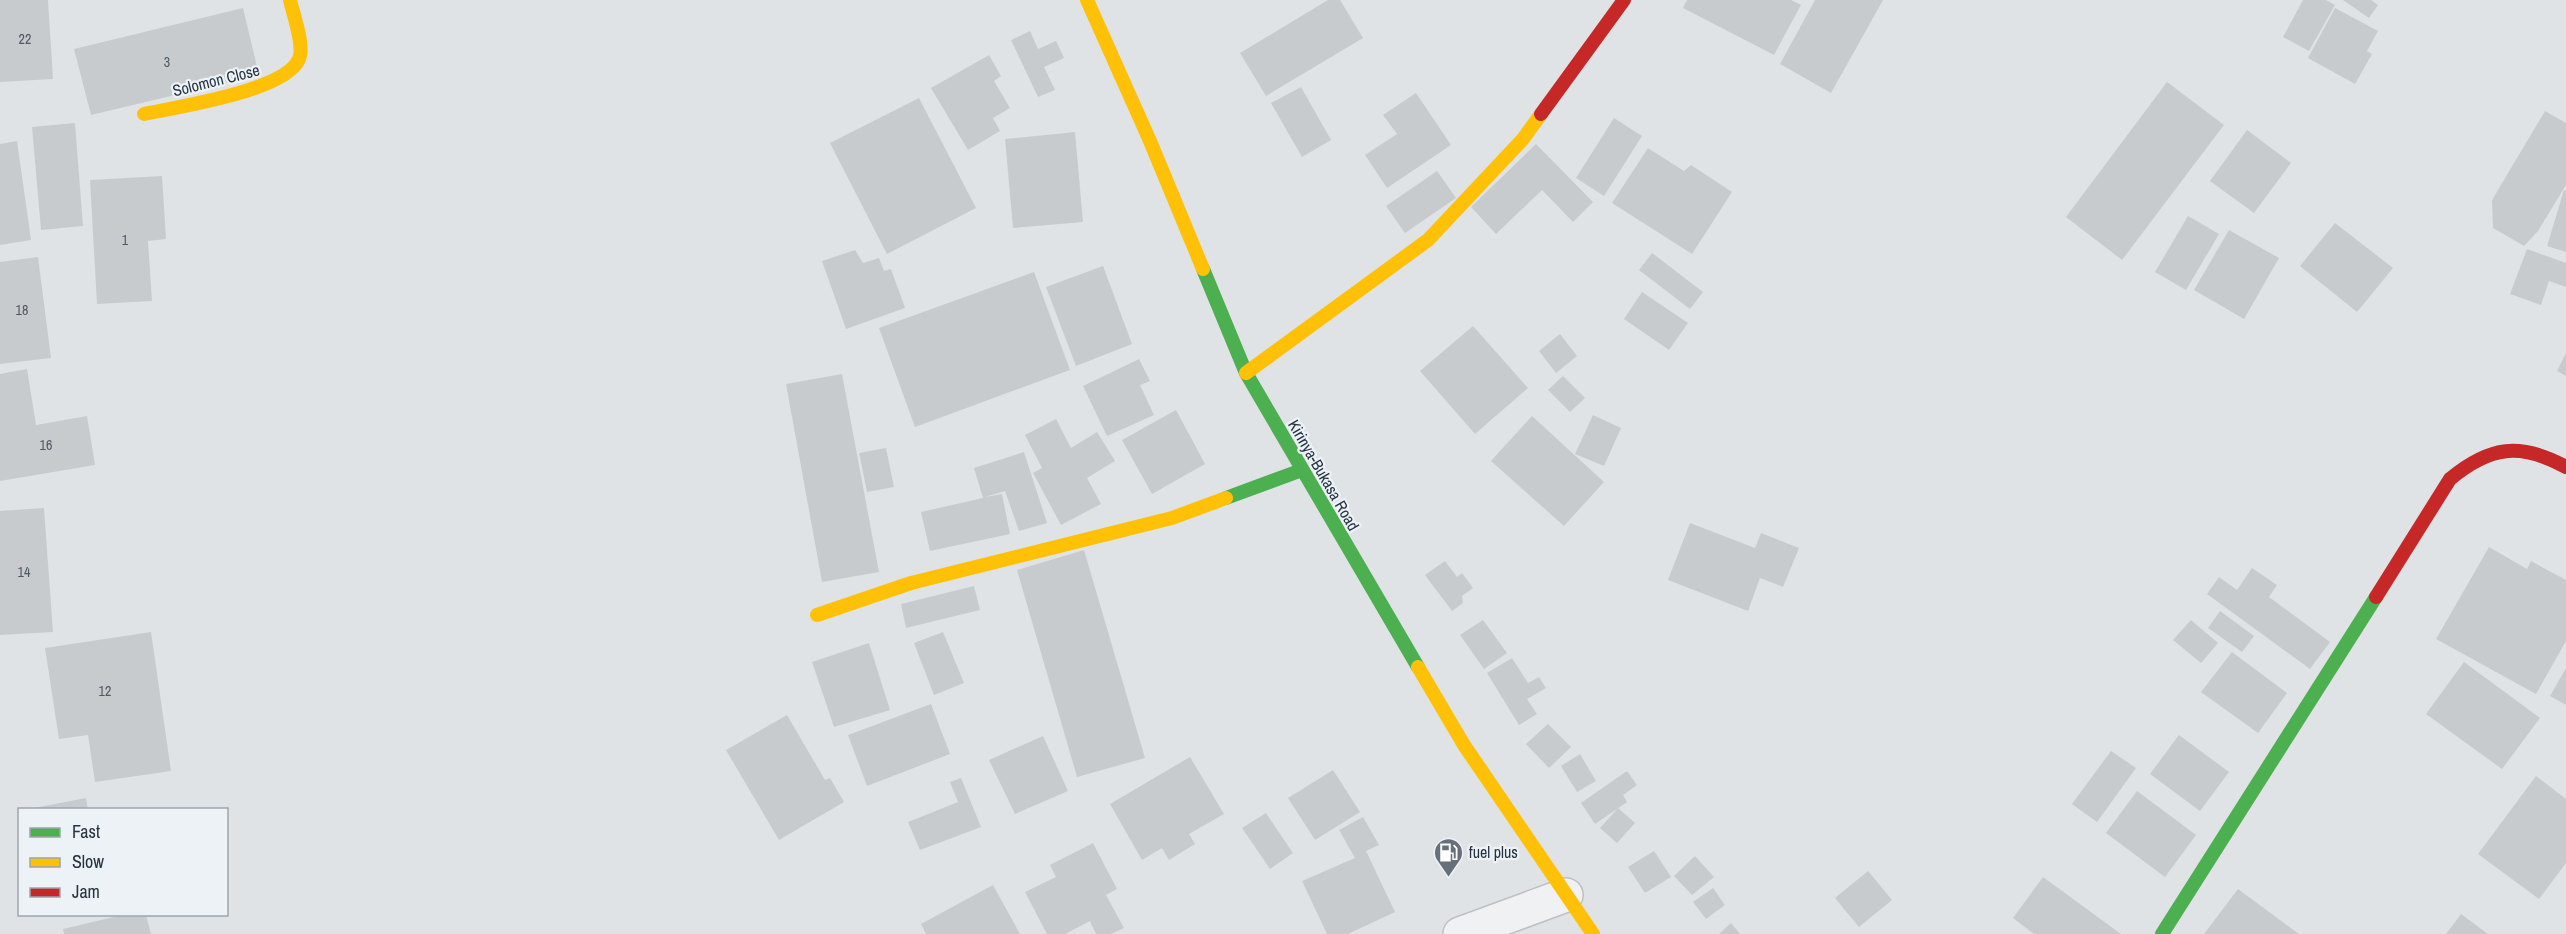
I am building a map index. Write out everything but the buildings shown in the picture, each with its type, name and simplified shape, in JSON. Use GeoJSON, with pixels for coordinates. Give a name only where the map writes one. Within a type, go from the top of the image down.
{"type":"FeatureCollection","features":[{"type":"Feature","properties":{"kind":"street","name":"Solomon Close"},"geometry":{"type":"LineString","coordinates":[[144,114],[260,87],[288,74],[299,59],[290,0]]}},
{"type":"Feature","properties":{"kind":"street","name":"Kirinya-Bukasa Road"},"geometry":{"type":"LineString","coordinates":[[1087,0],[1150,141],[1246,373],[1464,745],[1593,934]]}},
{"type":"Feature","properties":{"kind":"street"},"geometry":{"type":"LineString","coordinates":[[1246,373],[1428,240],[1523,139],[1624,0]]}},
{"type":"Feature","properties":{"kind":"street"},"geometry":{"type":"LineString","coordinates":[[2162,934],[2450,479],[2467,463],[2492,453],[2525,449],[2566,467]]}},
{"type":"Feature","properties":{"kind":"street"},"geometry":{"type":"LineString","coordinates":[[817,615],[911,583],[1172,518],[1302,470]]}},
{"type":"Feature","properties":{"kind":"street"},"geometry":{"type":"LineString","coordinates":[[1460,934],[1566,895]]}},
{"type":"Feature","properties":{"kind":"traffic: fast"},"geometry":{"type":"LineString","coordinates":[[1203,269],[1246,373],[1418,667]]}},
{"type":"Feature","properties":{"kind":"traffic: fast"},"geometry":{"type":"LineString","coordinates":[[1226,498],[1302,470]]}},
{"type":"Feature","properties":{"kind":"traffic: fast"},"geometry":{"type":"LineString","coordinates":[[2162,934],[2376,597]]}},
{"type":"Feature","properties":{"kind":"traffic: slow"},"geometry":{"type":"LineString","coordinates":[[144,114],[253,89],[290,70],[299,59],[301,46],[290,0]]}},
{"type":"Feature","properties":{"kind":"traffic: slow"},"geometry":{"type":"LineString","coordinates":[[1087,0],[1150,141],[1203,269]]}},
{"type":"Feature","properties":{"kind":"traffic: slow"},"geometry":{"type":"LineString","coordinates":[[1246,373],[1428,240],[1523,139],[1541,114]]}},
{"type":"Feature","properties":{"kind":"traffic: slow"},"geometry":{"type":"LineString","coordinates":[[817,615],[911,583],[1172,518],[1226,498]]}},
{"type":"Feature","properties":{"kind":"traffic: slow"},"geometry":{"type":"LineString","coordinates":[[1418,667],[1464,745],[1593,934]]}},
{"type":"Feature","properties":{"kind":"traffic: jam"},"geometry":{"type":"LineString","coordinates":[[1541,114],[1624,0]]}},
{"type":"Feature","properties":{"kind":"traffic: jam"},"geometry":{"type":"LineString","coordinates":[[2376,597],[2450,479],[2465,468],[2492,454],[2506,451],[2534,454],[2566,467]]}},
{"type":"Feature","properties":{"kind":"place","name":"fuel plus"},"geometry":{"type":"Point","coordinates":[1448,878]}}]}
